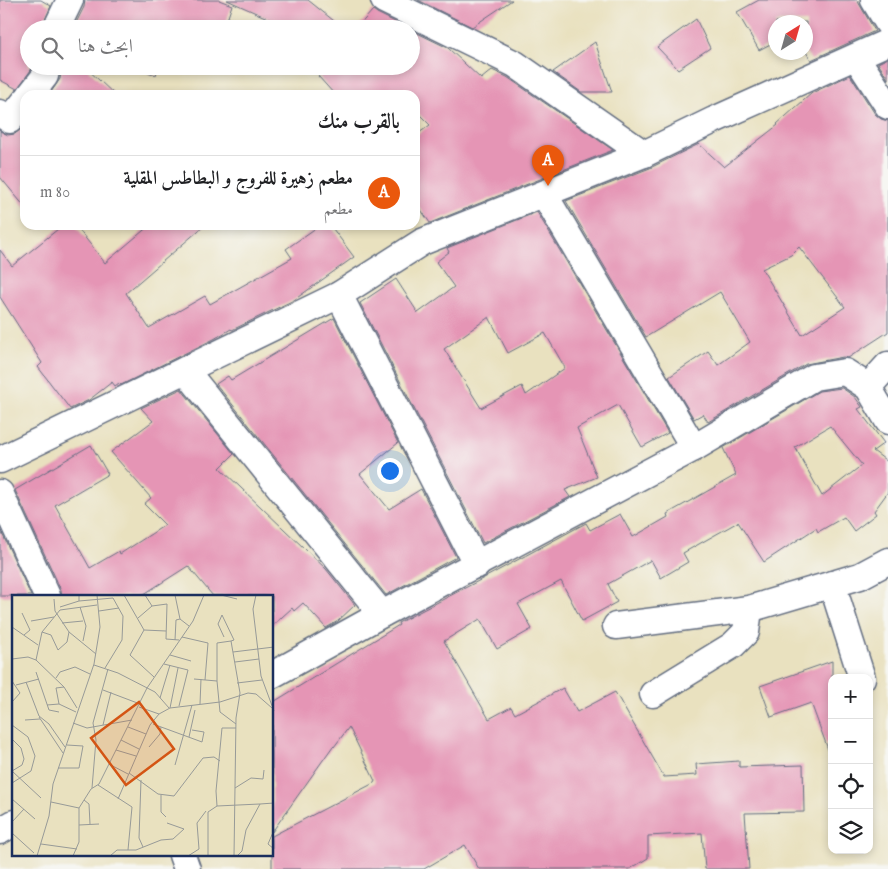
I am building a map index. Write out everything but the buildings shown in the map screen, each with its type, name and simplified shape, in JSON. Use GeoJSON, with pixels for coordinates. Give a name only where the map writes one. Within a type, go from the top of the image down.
{"type":"FeatureCollection","features":[{"type":"Feature","properties":{"kind":"street"},"geometry":{"type":"LineString","coordinates":[[60,20],[70,0]]}},
{"type":"Feature","properties":{"kind":"street"},"geometry":{"type":"LineString","coordinates":[[384,0],[515,64],[644,154]]}},
{"type":"Feature","properties":{"kind":"street"},"geometry":{"type":"LineString","coordinates":[[874,0],[888,23]]}},
{"type":"Feature","properties":{"kind":"street"},"geometry":{"type":"LineString","coordinates":[[0,460],[339,295],[422,242],[644,154],[714,120],[888,42]]}},
{"type":"Feature","properties":{"kind":"street"},"geometry":{"type":"LineString","coordinates":[[856,56],[888,106]]}},
{"type":"Feature","properties":{"kind":"street"},"geometry":{"type":"LineString","coordinates":[[34,90],[45,75]]}},
{"type":"Feature","properties":{"kind":"street"},"geometry":{"type":"LineString","coordinates":[[0,113],[10,120],[20,107]]}},
{"type":"Feature","properties":{"kind":"street"},"geometry":{"type":"LineString","coordinates":[[544,194],[694,448]]}},
{"type":"Feature","properties":{"kind":"street"},"geometry":{"type":"LineString","coordinates":[[339,295],[478,565]]}},
{"type":"Feature","properties":{"kind":"street"},"geometry":{"type":"LineString","coordinates":[[868,387],[888,365]]}},
{"type":"Feature","properties":{"kind":"street"},"geometry":{"type":"LineString","coordinates":[[186,370],[382,614]]}},
{"type":"Feature","properties":{"kind":"street"},"geometry":{"type":"LineString","coordinates":[[274,674],[382,614],[478,565],[694,448],[814,377],[845,372],[868,387],[888,421]]}},
{"type":"Feature","properties":{"kind":"street"},"geometry":{"type":"LineString","coordinates":[[0,493],[47,595]]}},
{"type":"Feature","properties":{"kind":"street"},"geometry":{"type":"LineString","coordinates":[[616,626],[749,609],[860,576],[888,561]]}},
{"type":"Feature","properties":{"kind":"street"},"geometry":{"type":"LineString","coordinates":[[832,584],[861,674]]}},
{"type":"Feature","properties":{"kind":"street"},"geometry":{"type":"LineString","coordinates":[[652,694],[733,645],[746,632],[749,609]]}},
{"type":"Feature","properties":{"kind":"street"},"geometry":{"type":"LineString","coordinates":[[0,831],[12,824]]}},
{"type":"Feature","properties":{"kind":"street"},"geometry":{"type":"LineString","coordinates":[[182,856],[188,869]]}},
{"type":"Feature","properties":{"kind":"place","name":"مطعم زهيرة للفروج و البطاطس المقلية"},"geometry":{"type":"Point","coordinates":[548,186]}}]}
